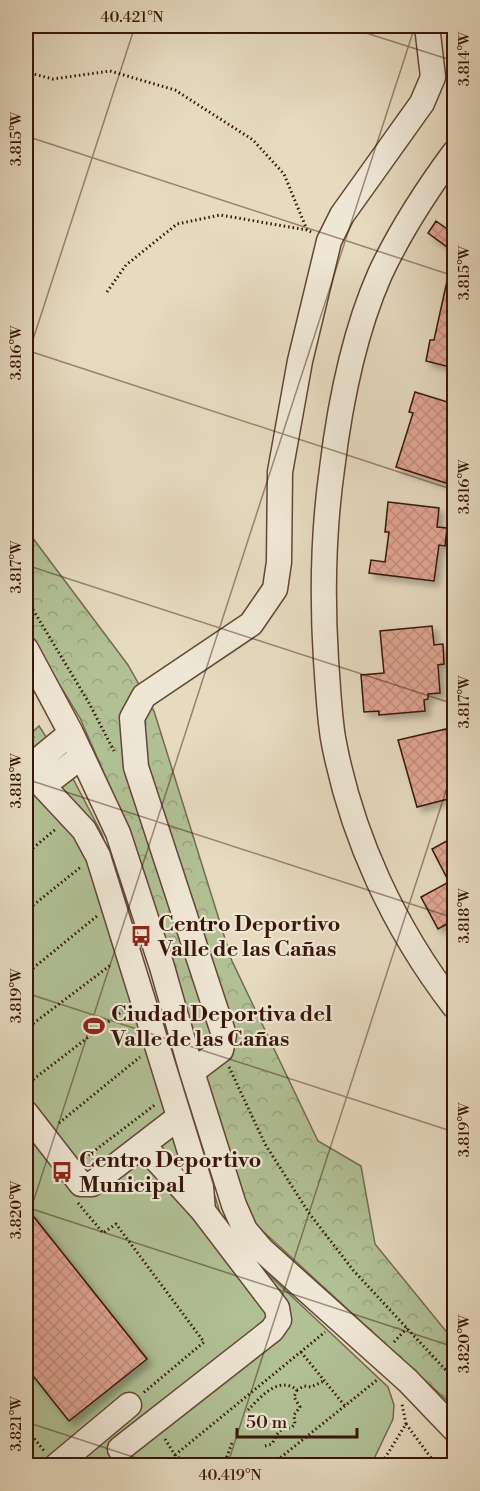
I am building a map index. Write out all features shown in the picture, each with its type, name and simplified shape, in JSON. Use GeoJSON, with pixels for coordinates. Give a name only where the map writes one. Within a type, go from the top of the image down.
{"type":"FeatureCollection","features":[{"type":"Feature","properties":{"kind":"street"},"geometry":{"type":"LineString","coordinates":[[192,1072],[221,1050],[224,1035],[136,767],[132,718],[144,696],[251,624],[276,589],[279,562],[280,472],[300,361],[329,241],[342,215],[422,103],[433,77],[427,26]]}},
{"type":"Feature","properties":{"kind":"street"},"geometry":{"type":"LineString","coordinates":[[454,153],[405,227],[381,273],[363,318],[337,424],[327,502],[322,603],[333,737],[360,836],[380,886],[402,931],[454,1006]]}},
{"type":"Feature","properties":{"kind":"street"},"geometry":{"type":"LineString","coordinates":[[26,649],[68,727],[118,833],[162,967],[234,1205],[245,1230],[262,1250],[393,1367],[454,1429]]}},
{"type":"Feature","properties":{"kind":"street"},"geometry":{"type":"LineString","coordinates":[[32,766],[68,727]]}},
{"type":"Feature","properties":{"kind":"street"},"geometry":{"type":"LineString","coordinates":[[32,766],[82,756]]}},
{"type":"Feature","properties":{"kind":"street"},"geometry":{"type":"LineString","coordinates":[[32,766],[84,830],[98,856],[201,1187],[203,1211]]}},
{"type":"Feature","properties":{"kind":"street"},"geometry":{"type":"LineString","coordinates":[[26,1113],[81,1184],[92,1184],[179,1118]]}},
{"type":"Feature","properties":{"kind":"street"},"geometry":{"type":"LineString","coordinates":[[120,1449],[272,1330],[279,1320],[277,1308],[203,1211],[144,1146]]}},
{"type":"Feature","properties":{"kind":"street"},"geometry":{"type":"LineString","coordinates":[[56,1465],[129,1405]]}},
{"type":"Feature","properties":{"kind":"path"},"geometry":{"type":"LineString","coordinates":[[26,72],[53,79],[110,71],[175,90],[253,140],[284,174],[307,230]]}},
{"type":"Feature","properties":{"kind":"path"},"geometry":{"type":"LineString","coordinates":[[107,292],[126,265],[177,224],[220,215],[307,230],[329,241]]}},
{"type":"Feature","properties":{"kind":"path"},"geometry":{"type":"LineString","coordinates":[[26,725],[32,766]]}},
{"type":"Feature","properties":{"kind":"path"},"geometry":{"type":"LineString","coordinates":[[26,854],[61,825]]}},
{"type":"Feature","properties":{"kind":"path"},"geometry":{"type":"LineString","coordinates":[[26,911],[90,859]]}},
{"type":"Feature","properties":{"kind":"path"},"geometry":{"type":"LineString","coordinates":[[26,974],[106,909]]}},
{"type":"Feature","properties":{"kind":"path"},"geometry":{"type":"LineString","coordinates":[[26,1029],[120,958]]}},
{"type":"Feature","properties":{"kind":"path"},"geometry":{"type":"LineString","coordinates":[[26,1085],[134,1002]]}},
{"type":"Feature","properties":{"kind":"path"},"geometry":{"type":"LineString","coordinates":[[43,1136],[148,1051]]}},
{"type":"Feature","properties":{"kind":"path"},"geometry":{"type":"LineString","coordinates":[[231,1070],[265,1144],[309,1213],[353,1270],[454,1379]]}},
{"type":"Feature","properties":{"kind":"path"},"geometry":{"type":"LineString","coordinates":[[70,1170],[163,1098]]}},
{"type":"Feature","properties":{"kind":"path"},"geometry":{"type":"LineString","coordinates":[[73,1197],[103,1233],[116,1224],[204,1342],[129,1405]]}},
{"type":"Feature","properties":{"kind":"path"},"geometry":{"type":"LineString","coordinates":[[175,1455],[340,1320]]}},
{"type":"Feature","properties":{"kind":"path"},"geometry":{"type":"LineString","coordinates":[[301,1352],[345,1406]]}},
{"type":"Feature","properties":{"kind":"path"},"geometry":{"type":"LineString","coordinates":[[270,1466],[393,1367]]}},
{"type":"Feature","properties":{"kind":"path"},"geometry":{"type":"LineString","coordinates":[[265,1446],[272,1444],[278,1432],[284,1428],[291,1428],[295,1424],[294,1415],[300,1407],[294,1397],[297,1390],[324,1381]]}},
{"type":"Feature","properties":{"kind":"path"},"geometry":{"type":"LineString","coordinates":[[248,1410],[274,1386],[293,1387],[297,1390]]}},
{"type":"Feature","properties":{"kind":"path"},"geometry":{"type":"LineString","coordinates":[[400,1397],[406,1424],[437,1466]]}},
{"type":"Feature","properties":{"kind":"path"},"geometry":{"type":"LineString","coordinates":[[153,1423],[175,1455],[190,1466]]}},
{"type":"Feature","properties":{"kind":"path"},"geometry":{"type":"LineString","coordinates":[[380,1466],[406,1424]]}},
{"type":"Feature","properties":{"kind":"path"},"geometry":{"type":"LineString","coordinates":[[26,1428],[56,1465]]}},
{"type":"Feature","properties":{"kind":"path"},"geometry":{"type":"LineString","coordinates":[[227,1466],[226,1460],[232,1443]]}},
{"type":"Feature","properties":{"kind":"green space"},"geometry":{"type":"Polygon","coordinates":[[[26,529],[128,665],[154,711],[232,961],[318,1141],[361,1166],[375,1244],[454,1341],[454,1407],[255,1224],[243,1198],[166,945],[118,805],[80,718],[26,630],[26,529]]]}},
{"type":"Feature","properties":{"kind":"green space","name":"Ciudad Deportiva del Valle de las Cañas"},"geometry":{"type":"Polygon","coordinates":[[[39,726],[72,777],[102,834],[222,1219],[267,1273],[388,1387],[394,1405],[393,1419],[371,1465],[26,1465],[26,738],[39,726]]]}},
{"type":"Feature","properties":{"kind":"building"},"geometry":{"type":"Polygon","coordinates":[[[436,221],[454,234],[454,252],[428,233],[436,221]]]}},
{"type":"Feature","properties":{"kind":"building"},"geometry":{"type":"Polygon","coordinates":[[[449,272],[454,273],[454,368],[426,361],[430,340],[434,340],[449,272]]]}},
{"type":"Feature","properties":{"kind":"building"},"geometry":{"type":"Polygon","coordinates":[[[415,392],[454,404],[454,456],[446,483],[396,467],[413,413],[409,412],[415,392]]]}},
{"type":"Feature","properties":{"kind":"building"},"geometry":{"type":"Polygon","coordinates":[[[388,502],[439,508],[437,527],[447,528],[445,546],[439,545],[434,581],[369,573],[371,560],[385,562],[389,532],[385,532],[388,502]]]}},
{"type":"Feature","properties":{"kind":"building"},"geometry":{"type":"Polygon","coordinates":[[[432,626],[434,645],[443,644],[444,664],[438,665],[440,693],[428,694],[428,699],[424,700],[425,711],[379,715],[379,711],[364,712],[361,675],[384,673],[380,631],[432,626]]]}},
{"type":"Feature","properties":{"kind":"building"},"geometry":{"type":"Polygon","coordinates":[[[446,729],[451,746],[454,746],[454,782],[449,784],[452,798],[417,807],[398,740],[446,729]]]}},
{"type":"Feature","properties":{"kind":"building"},"geometry":{"type":"Polygon","coordinates":[[[454,837],[454,920],[438,929],[421,897],[449,882],[432,849],[454,837]]]}},
{"type":"Feature","properties":{"kind":"building"},"geometry":{"type":"Polygon","coordinates":[[[26,1207],[147,1359],[69,1421],[26,1367],[26,1207]]]}},
{"type":"Feature","properties":{"kind":"place","name":"Centro Deportivo Valle de las Cañas"},"geometry":{"type":"Point","coordinates":[141,936]}},
{"type":"Feature","properties":{"kind":"place","name":"Ciudad Deportiva del Valle de las Cañas"},"geometry":{"type":"Point","coordinates":[94,1026]}},
{"type":"Feature","properties":{"kind":"place","name":"Centro Deportivo Municipal"},"geometry":{"type":"Point","coordinates":[62,1172]}}]}
